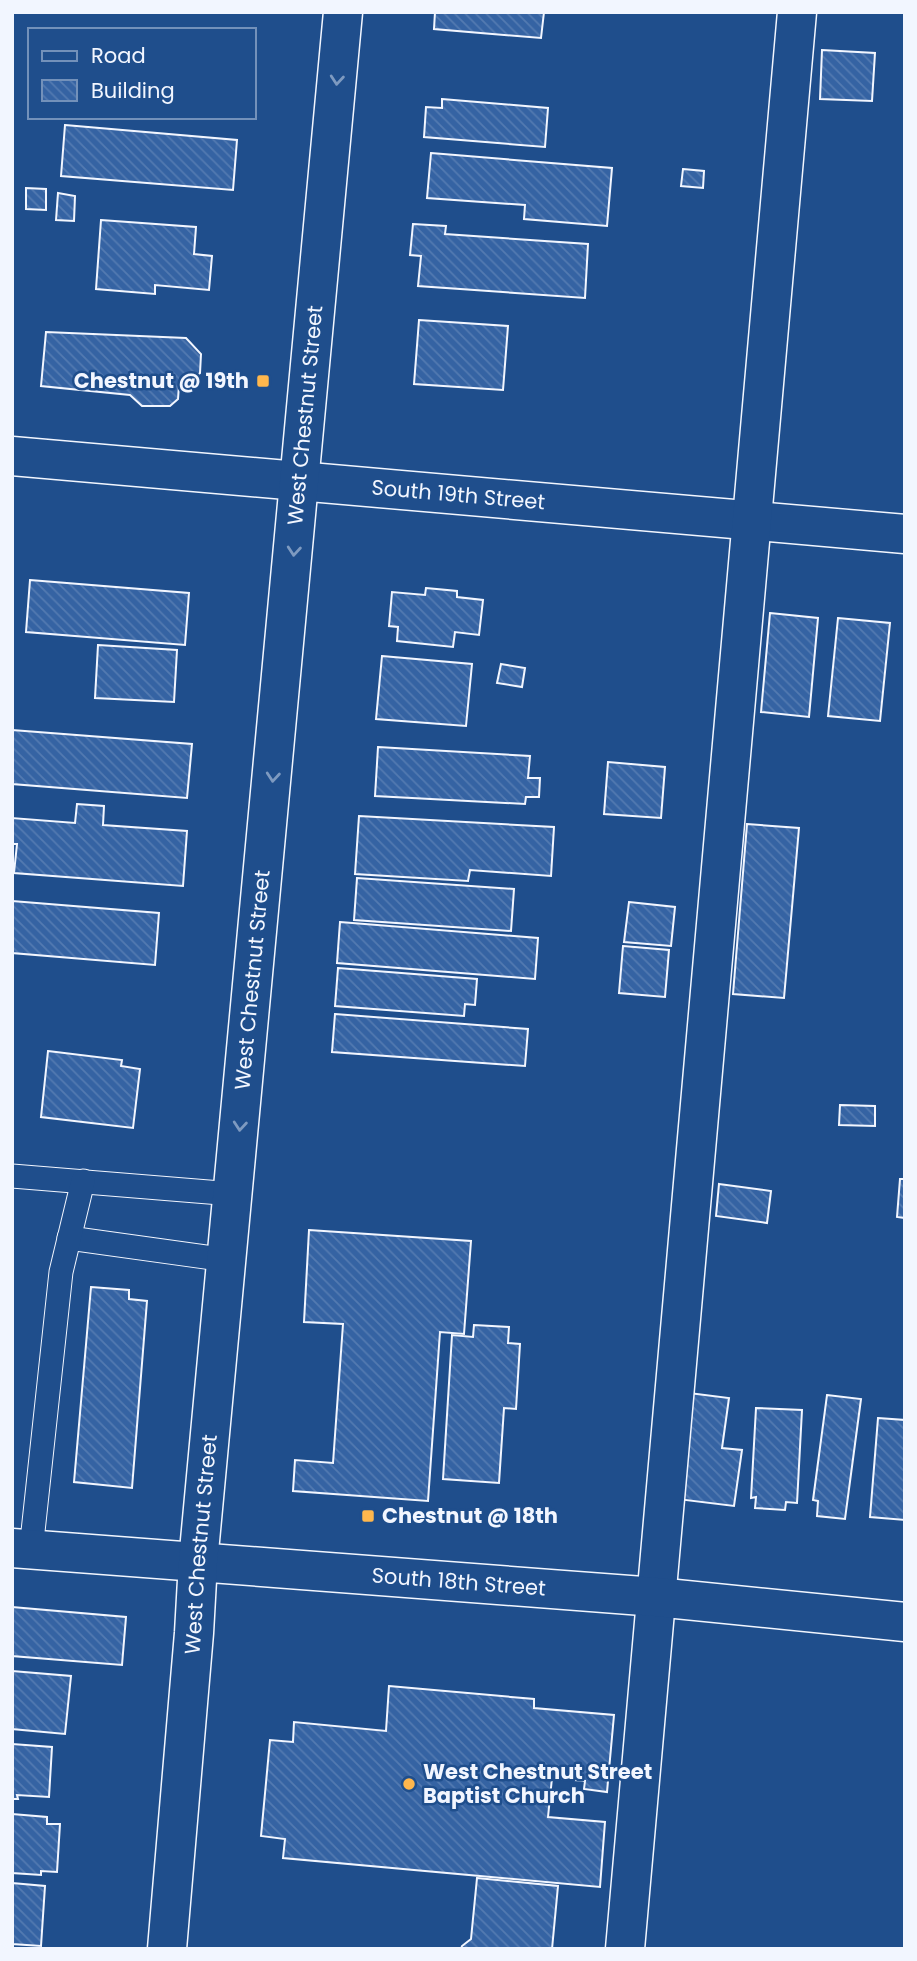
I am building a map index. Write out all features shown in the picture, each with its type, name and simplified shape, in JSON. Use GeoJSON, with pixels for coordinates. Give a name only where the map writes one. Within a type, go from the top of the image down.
{"type":"FeatureCollection","features":[{"type":"Feature","properties":{"kind":"street","name":"West Chestnut Street"},"geometry":{"type":"LineString","coordinates":[[167,1949],[198,1562],[343,12]]}},
{"type":"Feature","properties":{"kind":"street"},"geometry":{"type":"LineString","coordinates":[[625,1949],[797,12]]}},
{"type":"Feature","properties":{"kind":"street","name":"South 19th Street"},"geometry":{"type":"LineString","coordinates":[[12,456],[905,534]]}},
{"type":"Feature","properties":{"kind":"street","name":"South 18th Street"},"geometry":{"type":"LineString","coordinates":[[22,1549],[656,1597],[905,1622]]}},
{"type":"Feature","properties":{"kind":"lane"},"geometry":{"type":"LineString","coordinates":[[12,1176],[233,1194]]}},
{"type":"Feature","properties":{"kind":"lane"},"geometry":{"type":"LineString","coordinates":[[22,1549],[61,1272],[83,1181]]}},
{"type":"Feature","properties":{"kind":"lane"},"geometry":{"type":"LineString","coordinates":[[69,1238],[227,1260]]}},
{"type":"Feature","properties":{"kind":"building"},"geometry":{"type":"Polygon","coordinates":[[[435,12],[544,12],[541,38],[434,29],[435,12]]]}},
{"type":"Feature","properties":{"kind":"building"},"geometry":{"type":"Polygon","coordinates":[[[822,50],[875,53],[872,101],[820,99],[822,50]]]}},
{"type":"Feature","properties":{"kind":"building"},"geometry":{"type":"Polygon","coordinates":[[[442,99],[548,108],[545,147],[424,137],[426,107],[442,108],[442,99]]]}},
{"type":"Feature","properties":{"kind":"building"},"geometry":{"type":"Polygon","coordinates":[[[65,125],[237,140],[233,190],[61,176],[65,125]]]}},
{"type":"Feature","properties":{"kind":"building"},"geometry":{"type":"Polygon","coordinates":[[[431,153],[612,168],[607,226],[524,219],[525,205],[427,198],[431,153]]]}},
{"type":"Feature","properties":{"kind":"building"},"geometry":{"type":"Polygon","coordinates":[[[683,169],[704,171],[703,188],[681,186],[683,169]]]}},
{"type":"Feature","properties":{"kind":"building"},"geometry":{"type":"Polygon","coordinates":[[[26,188],[46,189],[46,210],[26,209],[26,188]]]}},
{"type":"Feature","properties":{"kind":"building"},"geometry":{"type":"Polygon","coordinates":[[[58,193],[75,196],[74,221],[56,220],[58,193]]]}},
{"type":"Feature","properties":{"kind":"building"},"geometry":{"type":"Polygon","coordinates":[[[101,220],[196,227],[194,254],[212,256],[209,290],[155,285],[155,294],[96,289],[101,220]]]}},
{"type":"Feature","properties":{"kind":"building"},"geometry":{"type":"Polygon","coordinates":[[[413,224],[446,226],[445,234],[588,244],[585,298],[418,286],[421,256],[410,255],[413,224]]]}},
{"type":"Feature","properties":{"kind":"building"},"geometry":{"type":"Polygon","coordinates":[[[419,320],[508,326],[503,390],[414,384],[419,320]]]}},
{"type":"Feature","properties":{"kind":"building"},"geometry":{"type":"Polygon","coordinates":[[[46,332],[186,338],[201,354],[200,373],[188,384],[179,385],[178,399],[170,406],[142,406],[130,395],[41,386],[46,332]]]}},
{"type":"Feature","properties":{"kind":"building"},"geometry":{"type":"Polygon","coordinates":[[[30,580],[189,593],[185,645],[26,632],[30,580]]]}},
{"type":"Feature","properties":{"kind":"building"},"geometry":{"type":"Polygon","coordinates":[[[426,588],[457,591],[457,597],[483,600],[479,635],[455,632],[453,647],[397,641],[398,627],[389,626],[392,592],[425,595],[426,588]]]}},
{"type":"Feature","properties":{"kind":"building"},"geometry":{"type":"Polygon","coordinates":[[[770,613],[818,618],[809,717],[761,712],[770,613]]]}},
{"type":"Feature","properties":{"kind":"building"},"geometry":{"type":"Polygon","coordinates":[[[838,618],[890,623],[880,721],[828,716],[838,618]]]}},
{"type":"Feature","properties":{"kind":"building"},"geometry":{"type":"Polygon","coordinates":[[[98,645],[177,650],[174,702],[95,698],[98,645]]]}},
{"type":"Feature","properties":{"kind":"building"},"geometry":{"type":"Polygon","coordinates":[[[382,656],[472,664],[466,726],[376,719],[382,656]]]}},
{"type":"Feature","properties":{"kind":"building"},"geometry":{"type":"Polygon","coordinates":[[[501,664],[525,668],[522,687],[497,683],[501,664]]]}},
{"type":"Feature","properties":{"kind":"building"},"geometry":{"type":"Polygon","coordinates":[[[12,730],[192,744],[187,798],[12,784],[12,730]]]}},
{"type":"Feature","properties":{"kind":"building"},"geometry":{"type":"Polygon","coordinates":[[[378,747],[530,756],[528,778],[540,778],[539,797],[526,797],[525,804],[375,796],[378,747]]]}},
{"type":"Feature","properties":{"kind":"building"},"geometry":{"type":"Polygon","coordinates":[[[608,762],[665,767],[661,818],[604,814],[608,762]]]}},
{"type":"Feature","properties":{"kind":"building"},"geometry":{"type":"Polygon","coordinates":[[[77,804],[104,806],[103,825],[187,831],[183,886],[14,873],[17,844],[12,844],[12,818],[75,823],[77,804]]]}},
{"type":"Feature","properties":{"kind":"building"},"geometry":{"type":"Polygon","coordinates":[[[359,816],[554,827],[551,876],[470,870],[468,881],[355,874],[359,816]]]}},
{"type":"Feature","properties":{"kind":"building"},"geometry":{"type":"Polygon","coordinates":[[[747,824],[799,828],[784,998],[733,994],[747,824]]]}},
{"type":"Feature","properties":{"kind":"building"},"geometry":{"type":"Polygon","coordinates":[[[357,878],[514,889],[511,931],[354,920],[357,878]]]}},
{"type":"Feature","properties":{"kind":"building"},"geometry":{"type":"Polygon","coordinates":[[[12,901],[159,913],[155,965],[12,953],[12,901]]]}},
{"type":"Feature","properties":{"kind":"building"},"geometry":{"type":"Polygon","coordinates":[[[629,902],[675,907],[671,946],[624,942],[629,902]]]}},
{"type":"Feature","properties":{"kind":"building"},"geometry":{"type":"Polygon","coordinates":[[[340,922],[538,938],[535,979],[337,963],[340,922]]]}},
{"type":"Feature","properties":{"kind":"building"},"geometry":{"type":"Polygon","coordinates":[[[623,946],[669,950],[665,997],[619,993],[623,946]]]}},
{"type":"Feature","properties":{"kind":"building"},"geometry":{"type":"Polygon","coordinates":[[[338,968],[477,979],[475,1005],[465,1004],[464,1016],[335,1006],[338,968]]]}},
{"type":"Feature","properties":{"kind":"building"},"geometry":{"type":"Polygon","coordinates":[[[335,1014],[528,1029],[525,1066],[332,1052],[335,1014]]]}},
{"type":"Feature","properties":{"kind":"building"},"geometry":{"type":"Polygon","coordinates":[[[48,1051],[122,1060],[121,1066],[140,1069],[133,1128],[41,1117],[48,1051]]]}},
{"type":"Feature","properties":{"kind":"building"},"geometry":{"type":"Polygon","coordinates":[[[840,1105],[875,1106],[875,1126],[839,1125],[840,1105]]]}},
{"type":"Feature","properties":{"kind":"building"},"geometry":{"type":"Polygon","coordinates":[[[900,1179],[905,1179],[905,1218],[897,1217],[900,1179]]]}},
{"type":"Feature","properties":{"kind":"building"},"geometry":{"type":"Polygon","coordinates":[[[719,1184],[771,1191],[767,1223],[716,1216],[719,1184]]]}},
{"type":"Feature","properties":{"kind":"building"},"geometry":{"type":"Polygon","coordinates":[[[309,1230],[471,1241],[464,1334],[440,1332],[428,1501],[293,1491],[295,1460],[333,1463],[343,1324],[304,1322],[309,1230]]]}},
{"type":"Feature","properties":{"kind":"building"},"geometry":{"type":"Polygon","coordinates":[[[91,1287],[129,1290],[129,1299],[147,1301],[132,1488],[74,1482],[91,1287]]]}},
{"type":"Feature","properties":{"kind":"building"},"geometry":{"type":"Polygon","coordinates":[[[474,1325],[509,1327],[508,1343],[520,1344],[516,1409],[504,1408],[499,1483],[443,1479],[452,1335],[473,1337],[474,1325]]]}},
{"type":"Feature","properties":{"kind":"building"},"geometry":{"type":"Polygon","coordinates":[[[689,1393],[729,1398],[722,1448],[742,1450],[734,1506],[677,1499],[689,1393]]]}},
{"type":"Feature","properties":{"kind":"building"},"geometry":{"type":"Polygon","coordinates":[[[827,1395],[861,1399],[845,1519],[817,1516],[818,1501],[813,1500],[827,1395]]]}},
{"type":"Feature","properties":{"kind":"building"},"geometry":{"type":"Polygon","coordinates":[[[756,1408],[802,1410],[797,1503],[786,1502],[785,1510],[755,1508],[756,1497],[751,1498],[756,1408]]]}},
{"type":"Feature","properties":{"kind":"building"},"geometry":{"type":"Polygon","coordinates":[[[878,1418],[905,1420],[905,1520],[870,1517],[878,1418]]]}},
{"type":"Feature","properties":{"kind":"building"},"geometry":{"type":"Polygon","coordinates":[[[12,1607],[126,1617],[122,1665],[12,1656],[12,1607]]]}},
{"type":"Feature","properties":{"kind":"building"},"geometry":{"type":"Polygon","coordinates":[[[12,1671],[71,1676],[65,1734],[12,1729],[12,1671]]]}},
{"type":"Feature","properties":{"kind":"building","name":"West Chestnut Street Baptist Church"},"geometry":{"type":"Polygon","coordinates":[[[389,1686],[534,1699],[534,1708],[614,1715],[607,1792],[584,1789],[585,1781],[552,1778],[548,1817],[605,1822],[600,1887],[283,1858],[285,1839],[261,1836],[270,1740],[293,1742],[294,1722],[386,1731],[389,1686]]]}},
{"type":"Feature","properties":{"kind":"building"},"geometry":{"type":"Polygon","coordinates":[[[12,1744],[52,1747],[49,1797],[17,1795],[18,1799],[12,1799],[12,1744]]]}},
{"type":"Feature","properties":{"kind":"building"},"geometry":{"type":"Polygon","coordinates":[[[12,1814],[47,1817],[47,1824],[60,1824],[57,1872],[41,1871],[41,1875],[12,1873],[12,1814]]]}},
{"type":"Feature","properties":{"kind":"building"},"geometry":{"type":"Polygon","coordinates":[[[477,1878],[558,1886],[552,1949],[461,1949],[471,1939],[477,1878]]]}},
{"type":"Feature","properties":{"kind":"building"},"geometry":{"type":"Polygon","coordinates":[[[12,1883],[45,1886],[41,1946],[12,1944],[12,1883]]]}},
{"type":"Feature","properties":{"kind":"place","name":"Chestnut @ 19th"},"geometry":{"type":"Point","coordinates":[263,381]}},
{"type":"Feature","properties":{"kind":"place","name":"Chestnut @ 18th"},"geometry":{"type":"Point","coordinates":[368,1516]}},
{"type":"Feature","properties":{"kind":"place","name":"West Chestnut Street Baptist Church"},"geometry":{"type":"Point","coordinates":[409,1784]}}]}
